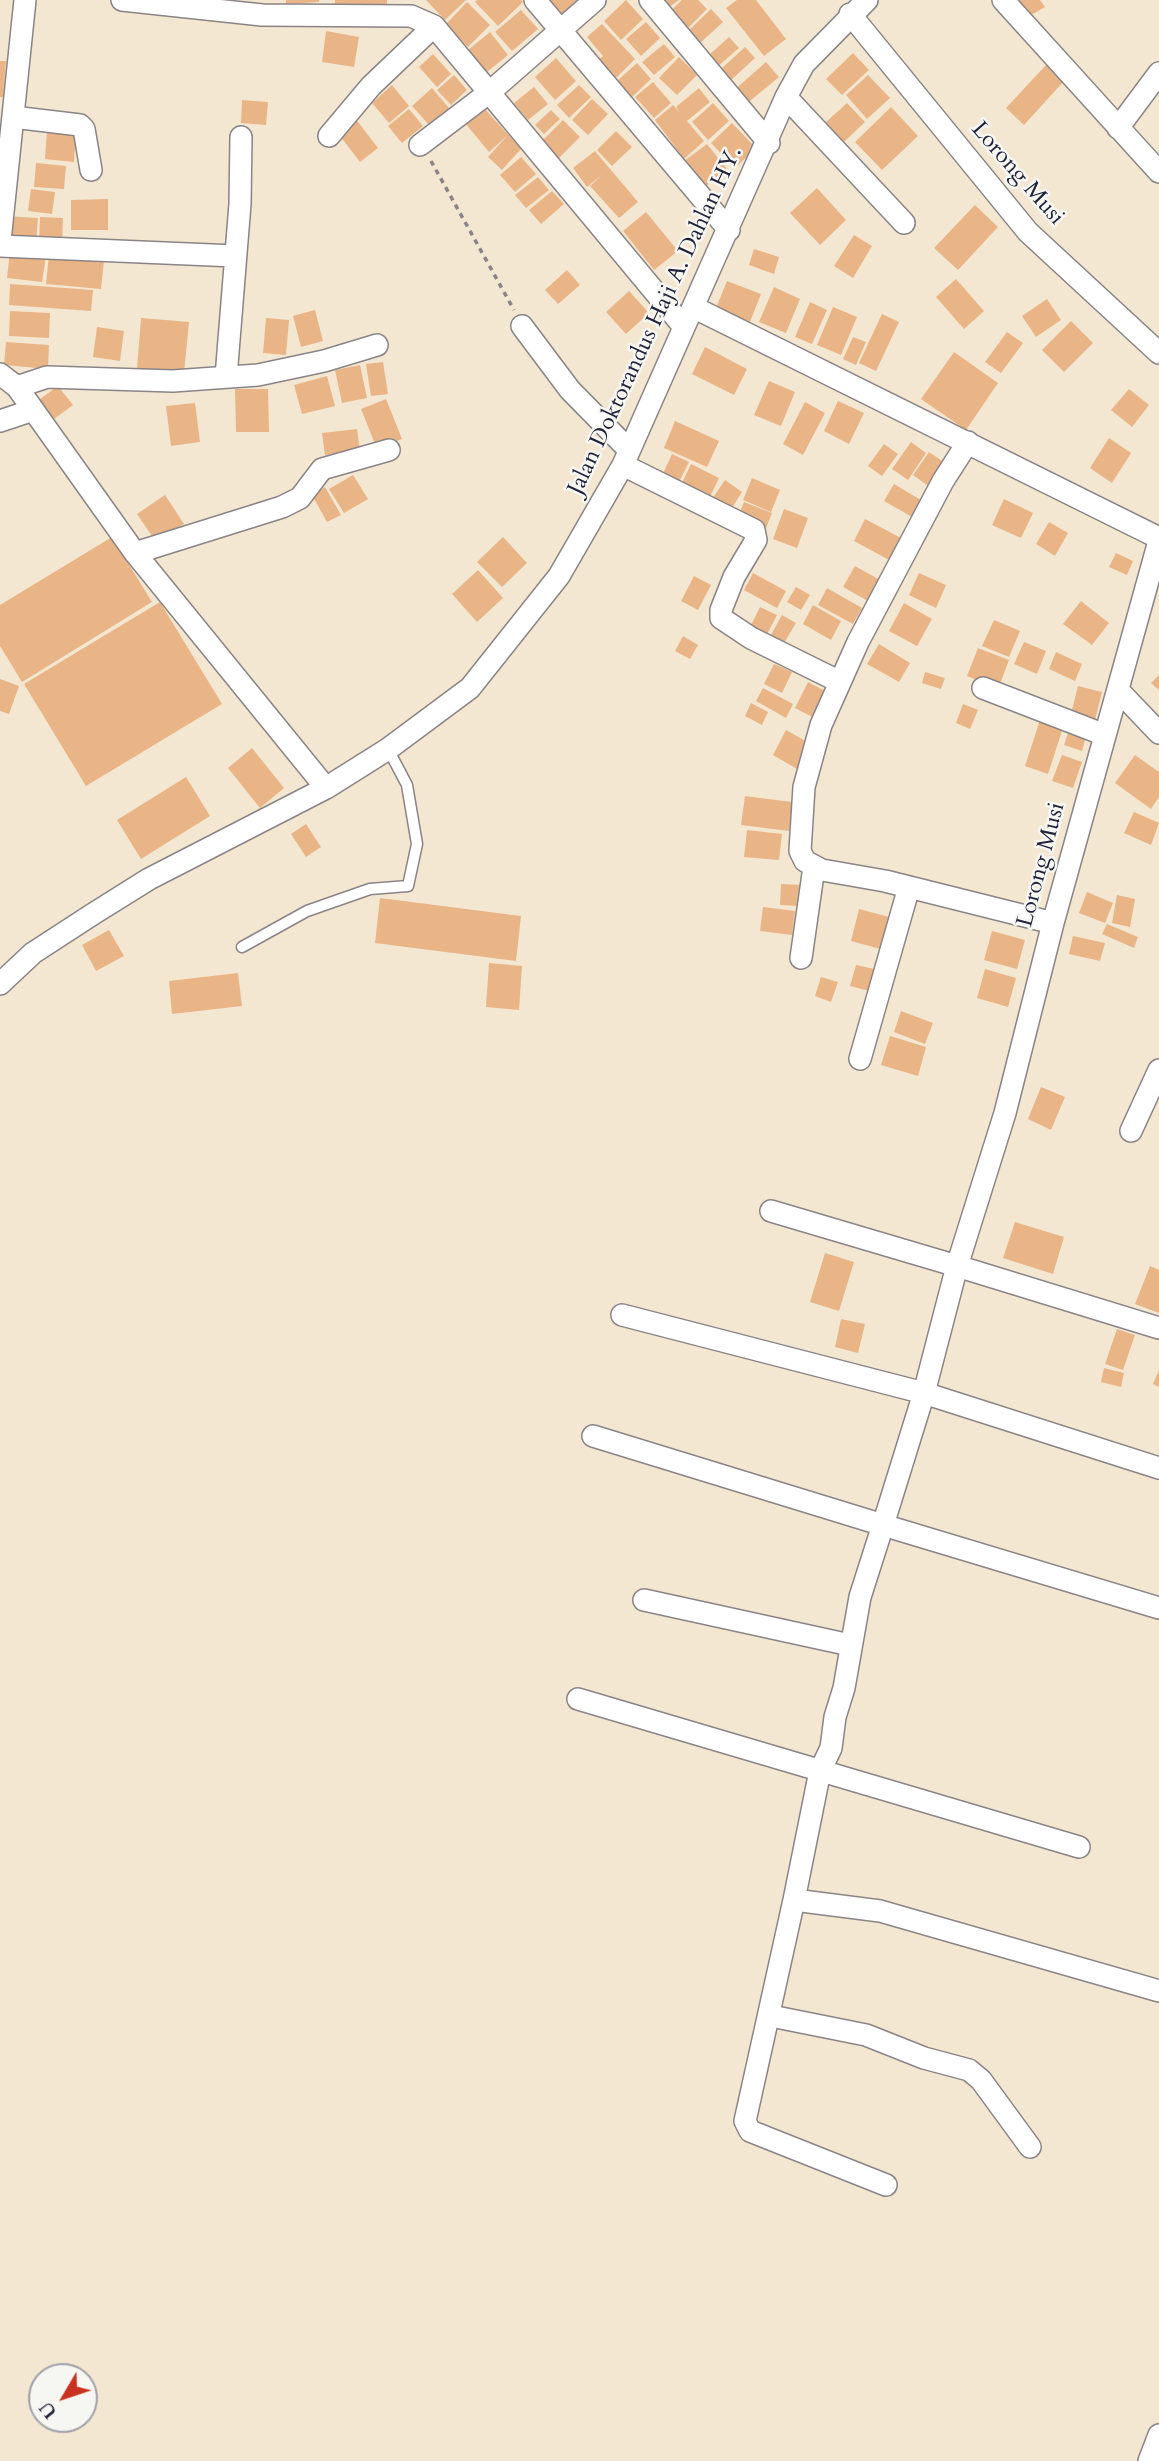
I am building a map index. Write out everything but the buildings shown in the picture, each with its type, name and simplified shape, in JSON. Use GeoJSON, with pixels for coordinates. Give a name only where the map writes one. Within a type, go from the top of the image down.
{"type":"FeatureCollection","features":[{"type":"Feature","properties":{"kind":"street"},"geometry":{"type":"LineString","coordinates":[[25,0],[0,244],[235,256]]}},
{"type":"Feature","properties":{"kind":"street"},"geometry":{"type":"LineString","coordinates":[[121,0],[262,15],[325,7],[411,16],[434,26],[689,317],[968,442],[1158,547]]}},
{"type":"Feature","properties":{"kind":"street"},"geometry":{"type":"LineString","coordinates":[[535,0],[729,230]]}},
{"type":"Feature","properties":{"kind":"street"},"geometry":{"type":"LineString","coordinates":[[419,145],[491,90],[595,0]]}},
{"type":"Feature","properties":{"kind":"street"},"geometry":{"type":"LineString","coordinates":[[650,0],[769,143]]}},
{"type":"Feature","properties":{"kind":"street","name":"Jalan Doktorandus Haji A. Dahlan HY."},"geometry":{"type":"LineString","coordinates":[[0,984],[33,953],[149,879],[326,788],[388,749],[470,688],[559,576],[626,457],[769,143],[786,97],[804,64],[850,14],[867,0]]}},
{"type":"Feature","properties":{"kind":"street"},"geometry":{"type":"LineString","coordinates":[[1003,0],[1159,172]]}},
{"type":"Feature","properties":{"kind":"street","name":"Lorong Musi"},"geometry":{"type":"LineString","coordinates":[[850,14],[1028,232],[1159,353]]}},
{"type":"Feature","properties":{"kind":"street"},"geometry":{"type":"LineString","coordinates":[[330,136],[370,86],[434,26]]}},
{"type":"Feature","properties":{"kind":"street"},"geometry":{"type":"LineString","coordinates":[[1118,128],[1159,73]]}},
{"type":"Feature","properties":{"kind":"street"},"geometry":{"type":"LineString","coordinates":[[786,97],[904,223]]}},
{"type":"Feature","properties":{"kind":"street"},"geometry":{"type":"LineString","coordinates":[[13,117],[79,125],[84,129],[91,170]]}},
{"type":"Feature","properties":{"kind":"street"},"geometry":{"type":"LineString","coordinates":[[226,377],[241,137]]}},
{"type":"Feature","properties":{"kind":"street"},"geometry":{"type":"LineString","coordinates":[[522,326],[570,390],[626,457],[754,530],[756,540],[734,577],[721,610],[721,618],[751,638],[840,682]]}},
{"type":"Feature","properties":{"kind":"street"},"geometry":{"type":"LineString","coordinates":[[8,381],[47,377],[173,381],[226,377],[293,369],[377,345]]}},
{"type":"Feature","properties":{"kind":"street"},"geometry":{"type":"LineString","coordinates":[[8,381],[33,410],[135,553],[326,788]]}},
{"type":"Feature","properties":{"kind":"street"},"geometry":{"type":"LineString","coordinates":[[0,421],[33,410]]}},
{"type":"Feature","properties":{"kind":"street"},"geometry":{"type":"LineString","coordinates":[[968,442],[943,481],[840,682],[821,725],[804,787],[800,851],[805,861],[814,867],[909,887],[1053,923]]}},
{"type":"Feature","properties":{"kind":"street"},"geometry":{"type":"LineString","coordinates":[[135,553],[282,507],[300,498],[322,469],[389,450]]}},
{"type":"Feature","properties":{"kind":"street","name":"Lorong Musi"},"geometry":{"type":"LineString","coordinates":[[886,2185],[751,2131],[745,2121],[771,2016],[820,1770],[831,1748],[860,1597],[924,1392],[957,1265],[1005,1114],[1053,923],[1158,547]]}},
{"type":"Feature","properties":{"kind":"street"},"geometry":{"type":"LineString","coordinates":[[983,688],[1105,735]]}},
{"type":"Feature","properties":{"kind":"street"},"geometry":{"type":"LineString","coordinates":[[1118,690],[1159,733]]}},
{"type":"Feature","properties":{"kind":"street"},"geometry":{"type":"LineString","coordinates":[[802,958],[814,867]]}},
{"type":"Feature","properties":{"kind":"street"},"geometry":{"type":"LineString","coordinates":[[860,1059],[909,887]]}},
{"type":"Feature","properties":{"kind":"street"},"geometry":{"type":"LineString","coordinates":[[1131,1131],[1159,1070]]}},
{"type":"Feature","properties":{"kind":"street"},"geometry":{"type":"LineString","coordinates":[[771,1212],[957,1265],[1159,1328]]}},
{"type":"Feature","properties":{"kind":"street"},"geometry":{"type":"LineString","coordinates":[[622,1315],[924,1392],[1159,1468]]}},
{"type":"Feature","properties":{"kind":"street"},"geometry":{"type":"LineString","coordinates":[[593,1436],[1159,1608]]}},
{"type":"Feature","properties":{"kind":"street"},"geometry":{"type":"LineString","coordinates":[[645,1600],[850,1645]]}},
{"type":"Feature","properties":{"kind":"street"},"geometry":{"type":"LineString","coordinates":[[578,1699],[1079,1847]]}},
{"type":"Feature","properties":{"kind":"street"},"geometry":{"type":"LineString","coordinates":[[794,1899],[880,1910],[1159,1991]]}},
{"type":"Feature","properties":{"kind":"street"},"geometry":{"type":"LineString","coordinates":[[771,2016],[866,2035],[924,2058],[969,2070],[981,2080],[1030,2147]]}},
{"type":"Feature","properties":{"kind":"street"},"geometry":{"type":"LineString","coordinates":[[1149,2461],[1159,2435]]}},
{"type":"Feature","properties":{"kind":"lane"},"geometry":{"type":"LineString","coordinates":[[242,947],[307,911],[370,889],[408,887],[417,844],[407,785],[388,749]]}},
{"type":"Feature","properties":{"kind":"path"},"geometry":{"type":"LineString","coordinates":[[419,145],[439,172],[522,326]]}}]}
